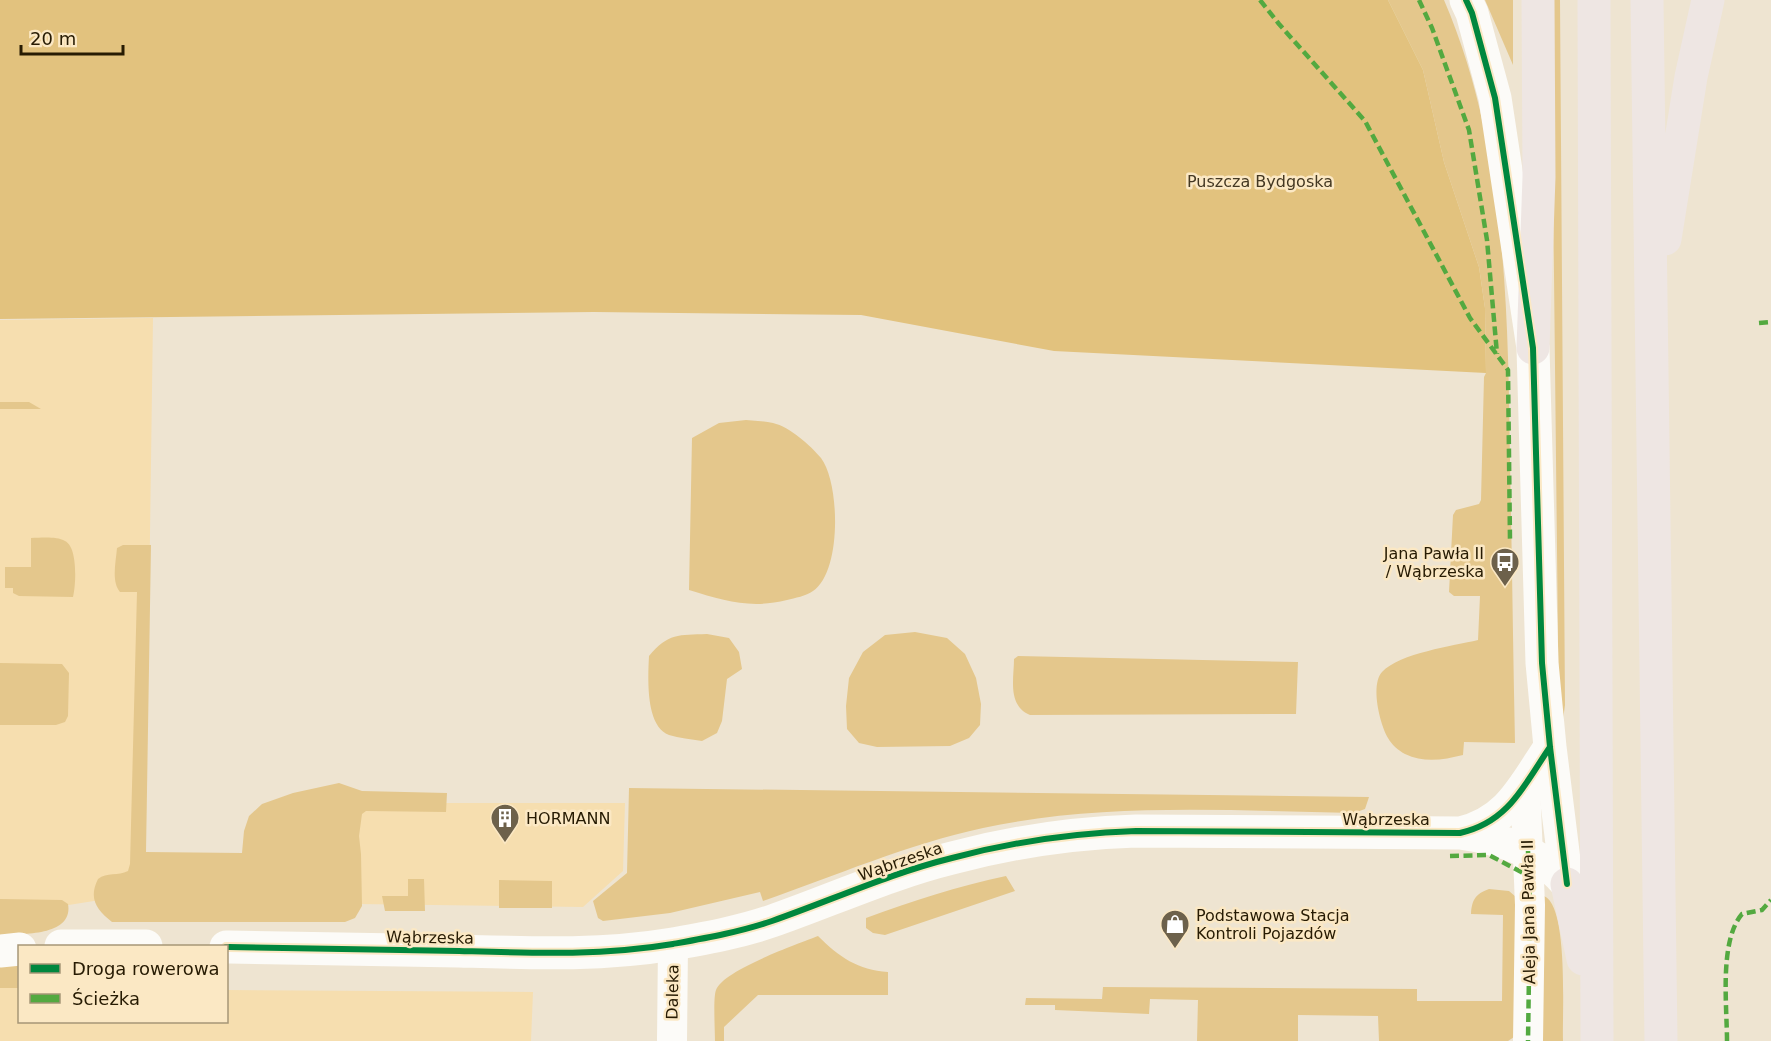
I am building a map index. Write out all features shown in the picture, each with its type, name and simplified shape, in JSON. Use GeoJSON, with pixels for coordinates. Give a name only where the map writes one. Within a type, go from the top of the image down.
{"type":"FeatureCollection","features":[{"type":"Feature","properties":{"kind":"main road"},"geometry":{"type":"LineString","coordinates":[[1533,348],[1539,177],[1538,0]]}},
{"type":"Feature","properties":{"kind":"main road"},"geometry":{"type":"LineString","coordinates":[[1594,0],[1597,1032]]}},
{"type":"Feature","properties":{"kind":"main road"},"geometry":{"type":"LineString","coordinates":[[1647,0],[1661,1041]]}},
{"type":"Feature","properties":{"kind":"main road"},"geometry":{"type":"LineString","coordinates":[[1650,330],[1691,77],[1708,0]]}},
{"type":"Feature","properties":{"kind":"main road"},"geometry":{"type":"LineString","coordinates":[[1567,884],[1597,1032]]}},
{"type":"Feature","properties":{"kind":"street"},"geometry":{"type":"LineString","coordinates":[[1466,0],[1472,13],[1495,98],[1533,348],[1542,663],[1567,884]]}},
{"type":"Feature","properties":{"kind":"street","name":"Wąbrzeska"},"geometry":{"type":"LineString","coordinates":[[1460,833],[1475,829],[1499,816],[1512,803],[1550,747]]}},
{"type":"Feature","properties":{"kind":"street","name":"Aleja Jana Pawła II"},"geometry":{"type":"LineString","coordinates":[[1526,783],[1530,905],[1528,1041]]}},
{"type":"Feature","properties":{"kind":"street","name":"Wąbrzeska"},"geometry":{"type":"LineString","coordinates":[[228,947],[567,953],[616,951],[673,944],[769,922],[952,858],[1036,840],[1101,832],[1460,833],[1508,843],[1528,851],[1556,870],[1567,884]]}},
{"type":"Feature","properties":{"kind":"street","name":"Daleka"},"geometry":{"type":"LineString","coordinates":[[672,1041],[673,944]]}},
{"type":"Feature","properties":{"kind":"street"},"geometry":{"type":"LineString","coordinates":[[0,951],[18,949]]}},
{"type":"Feature","properties":{"kind":"shaded area"},"geometry":{"type":"Polygon","coordinates":[[[1388,0],[1444,0],[1465,55],[1480,111],[1492,169],[1505,285],[1515,743],[1464,742],[1463,755],[1434,760],[1412,757],[1391,743],[1379,715],[1377,686],[1378,678],[1390,665],[1427,651],[1478,640],[1480,596],[1454,596],[1449,592],[1453,515],[1456,510],[1479,504],[1481,500],[1484,377],[1486,373],[1485,308],[1479,267],[1444,162],[1423,70],[1388,0]]]}},
{"type":"Feature","properties":{"kind":"shaded area"},"geometry":{"type":"Polygon","coordinates":[[[1485,0],[1513,0],[1513,65],[1485,0]]]}},
{"type":"Feature","properties":{"kind":"shaded area"},"geometry":{"type":"Polygon","coordinates":[[[1551,0],[1560,0],[1565,705],[1562,727],[1559,721],[1551,0]]]}},
{"type":"Feature","properties":{"kind":"shaded area"},"geometry":{"type":"Polygon","coordinates":[[[153,318],[145,896],[125,896],[0,916],[0,320],[153,318]]]}},
{"type":"Feature","properties":{"kind":"shaded area"},"geometry":{"type":"Polygon","coordinates":[[[0,402],[29,402],[41,409],[0,409],[0,402]]]}},
{"type":"Feature","properties":{"kind":"shaded area"},"geometry":{"type":"Polygon","coordinates":[[[746,420],[773,423],[793,432],[821,458],[832,487],[835,527],[833,547],[829,566],[822,581],[807,594],[774,603],[749,604],[689,590],[692,438],[719,423],[746,420]]]}},
{"type":"Feature","properties":{"kind":"shaded area"},"geometry":{"type":"Polygon","coordinates":[[[31,538],[57,538],[69,545],[75,567],[73,597],[19,596],[13,593],[13,588],[5,588],[5,567],[31,567],[31,538]]]}},
{"type":"Feature","properties":{"kind":"shaded area"},"geometry":{"type":"Polygon","coordinates":[[[123,545],[151,545],[146,852],[242,853],[244,831],[249,816],[262,804],[293,793],[339,783],[362,791],[447,793],[446,812],[366,811],[362,814],[359,836],[362,906],[355,918],[345,922],[112,922],[98,908],[94,892],[98,879],[128,871],[130,864],[137,592],[120,592],[117,588],[115,571],[117,548],[123,545]]]}},
{"type":"Feature","properties":{"kind":"shaded area"},"geometry":{"type":"Polygon","coordinates":[[[915,632],[947,638],[965,654],[976,678],[981,704],[980,725],[969,738],[950,746],[877,747],[859,743],[847,729],[846,706],[849,678],[863,652],[885,635],[915,632]]]}},
{"type":"Feature","properties":{"kind":"shaded area"},"geometry":{"type":"Polygon","coordinates":[[[707,634],[729,638],[739,652],[742,669],[727,679],[722,721],[717,733],[702,741],[669,735],[661,730],[652,712],[649,656],[668,639],[707,634]]]}},
{"type":"Feature","properties":{"kind":"shaded area"},"geometry":{"type":"Polygon","coordinates":[[[1018,656],[1298,662],[1296,714],[1030,715],[1018,705],[1013,691],[1014,659],[1018,656]]]}},
{"type":"Feature","properties":{"kind":"shaded area"},"geometry":{"type":"Polygon","coordinates":[[[0,663],[62,664],[69,673],[68,716],[65,722],[56,725],[0,725],[0,663]]]}},
{"type":"Feature","properties":{"kind":"shaded area"},"geometry":{"type":"Polygon","coordinates":[[[629,788],[1369,797],[1365,809],[1354,813],[1121,811],[1029,820],[983,828],[927,843],[763,901],[760,892],[670,913],[603,921],[598,918],[593,901],[627,873],[629,788]]]}},
{"type":"Feature","properties":{"kind":"shaded area"},"geometry":{"type":"Polygon","coordinates":[[[356,803],[625,803],[623,871],[583,907],[356,904],[356,803]]]}},
{"type":"Feature","properties":{"kind":"shaded area"},"geometry":{"type":"Polygon","coordinates":[[[1006,876],[1015,891],[885,935],[873,933],[866,928],[866,918],[935,894],[1006,876]]]}},
{"type":"Feature","properties":{"kind":"shaded area"},"geometry":{"type":"Polygon","coordinates":[[[408,879],[424,879],[425,911],[385,911],[382,896],[408,896],[408,879]]]}},
{"type":"Feature","properties":{"kind":"shaded area"},"geometry":{"type":"Polygon","coordinates":[[[499,880],[552,881],[552,908],[499,908],[499,880]]]}},
{"type":"Feature","properties":{"kind":"shaded area"},"geometry":{"type":"Polygon","coordinates":[[[1489,889],[1509,891],[1516,897],[1517,1035],[1508,1041],[1379,1041],[1378,1016],[1298,1015],[1298,1041],[1197,1041],[1198,1000],[1150,999],[1149,1014],[1055,1010],[1055,1005],[1025,1005],[1026,998],[1102,999],[1103,987],[1417,989],[1417,1001],[1502,1001],[1503,915],[1471,914],[1475,898],[1489,889]]]}},
{"type":"Feature","properties":{"kind":"shaded area"},"geometry":{"type":"Polygon","coordinates":[[[1544,896],[1552,904],[1561,939],[1563,1041],[1538,1041],[1544,896]]]}},
{"type":"Feature","properties":{"kind":"shaded area"},"geometry":{"type":"Polygon","coordinates":[[[0,899],[62,900],[68,904],[68,915],[63,923],[44,931],[0,935],[0,899]]]}},
{"type":"Feature","properties":{"kind":"shaded area"},"geometry":{"type":"Polygon","coordinates":[[[818,936],[850,961],[877,971],[888,972],[888,995],[758,995],[724,1027],[724,1041],[715,1041],[715,994],[722,982],[762,958],[818,936]]]}},
{"type":"Feature","properties":{"kind":"shaded area"},"geometry":{"type":"Polygon","coordinates":[[[18,962],[18,988],[0,988],[0,964],[18,962]]]}},
{"type":"Feature","properties":{"kind":"shaded area"},"geometry":{"type":"Polygon","coordinates":[[[0,988],[18,988],[18,1023],[228,1023],[228,990],[533,992],[531,1041],[0,1041],[0,988]]]}},
{"type":"Feature","properties":{"kind":"green space","name":"Puszcza Bydgoska"},"geometry":{"type":"Polygon","coordinates":[[[0,0],[1388,0],[1423,70],[1444,162],[1479,267],[1485,308],[1486,373],[1054,351],[861,315],[594,312],[0,319],[0,0]]]}},
{"type":"Feature","properties":{"kind":"marked path"},"geometry":{"type":"LineString","coordinates":[[1260,0],[1365,121],[1470,318],[1508,370],[1510,540]]}},
{"type":"Feature","properties":{"kind":"marked path"},"geometry":{"type":"LineString","coordinates":[[1419,0],[1432,28],[1469,130],[1487,240],[1497,354]]}},
{"type":"Feature","properties":{"kind":"marked path"},"geometry":{"type":"LineString","coordinates":[[1759,323],[1771,322]]}},
{"type":"Feature","properties":{"kind":"marked path"},"geometry":{"type":"LineString","coordinates":[[1528,851],[1530,905],[1528,1041]]}},
{"type":"Feature","properties":{"kind":"marked path"},"geometry":{"type":"LineString","coordinates":[[1450,856],[1489,855],[1529,876]]}},
{"type":"Feature","properties":{"kind":"marked path"},"geometry":{"type":"LineString","coordinates":[[1727,1041],[1726,974],[1730,940],[1742,914],[1762,910],[1771,900]]}},
{"type":"Feature","properties":{"kind":"cycle path"},"geometry":{"type":"LineString","coordinates":[[1466,0],[1472,13],[1495,98],[1533,348],[1542,663],[1567,884]]}},
{"type":"Feature","properties":{"kind":"cycle path"},"geometry":{"type":"LineString","coordinates":[[228,947],[539,953],[646,948],[748,928],[929,864],[997,847],[1043,839],[1136,831],[1460,833],[1477,828],[1503,811],[1523,788],[1550,747]]}},
{"type":"Feature","properties":{"kind":"place","name":"Jana Pawła II / Wąbrzeska"},"geometry":{"type":"Point","coordinates":[1505,588]}},
{"type":"Feature","properties":{"kind":"place","name":"HORMANN"},"geometry":{"type":"Point","coordinates":[505,844]}},
{"type":"Feature","properties":{"kind":"place","name":"Podstawowa Stacja Kontroli Pojazdów"},"geometry":{"type":"Point","coordinates":[1175,950]}}]}
